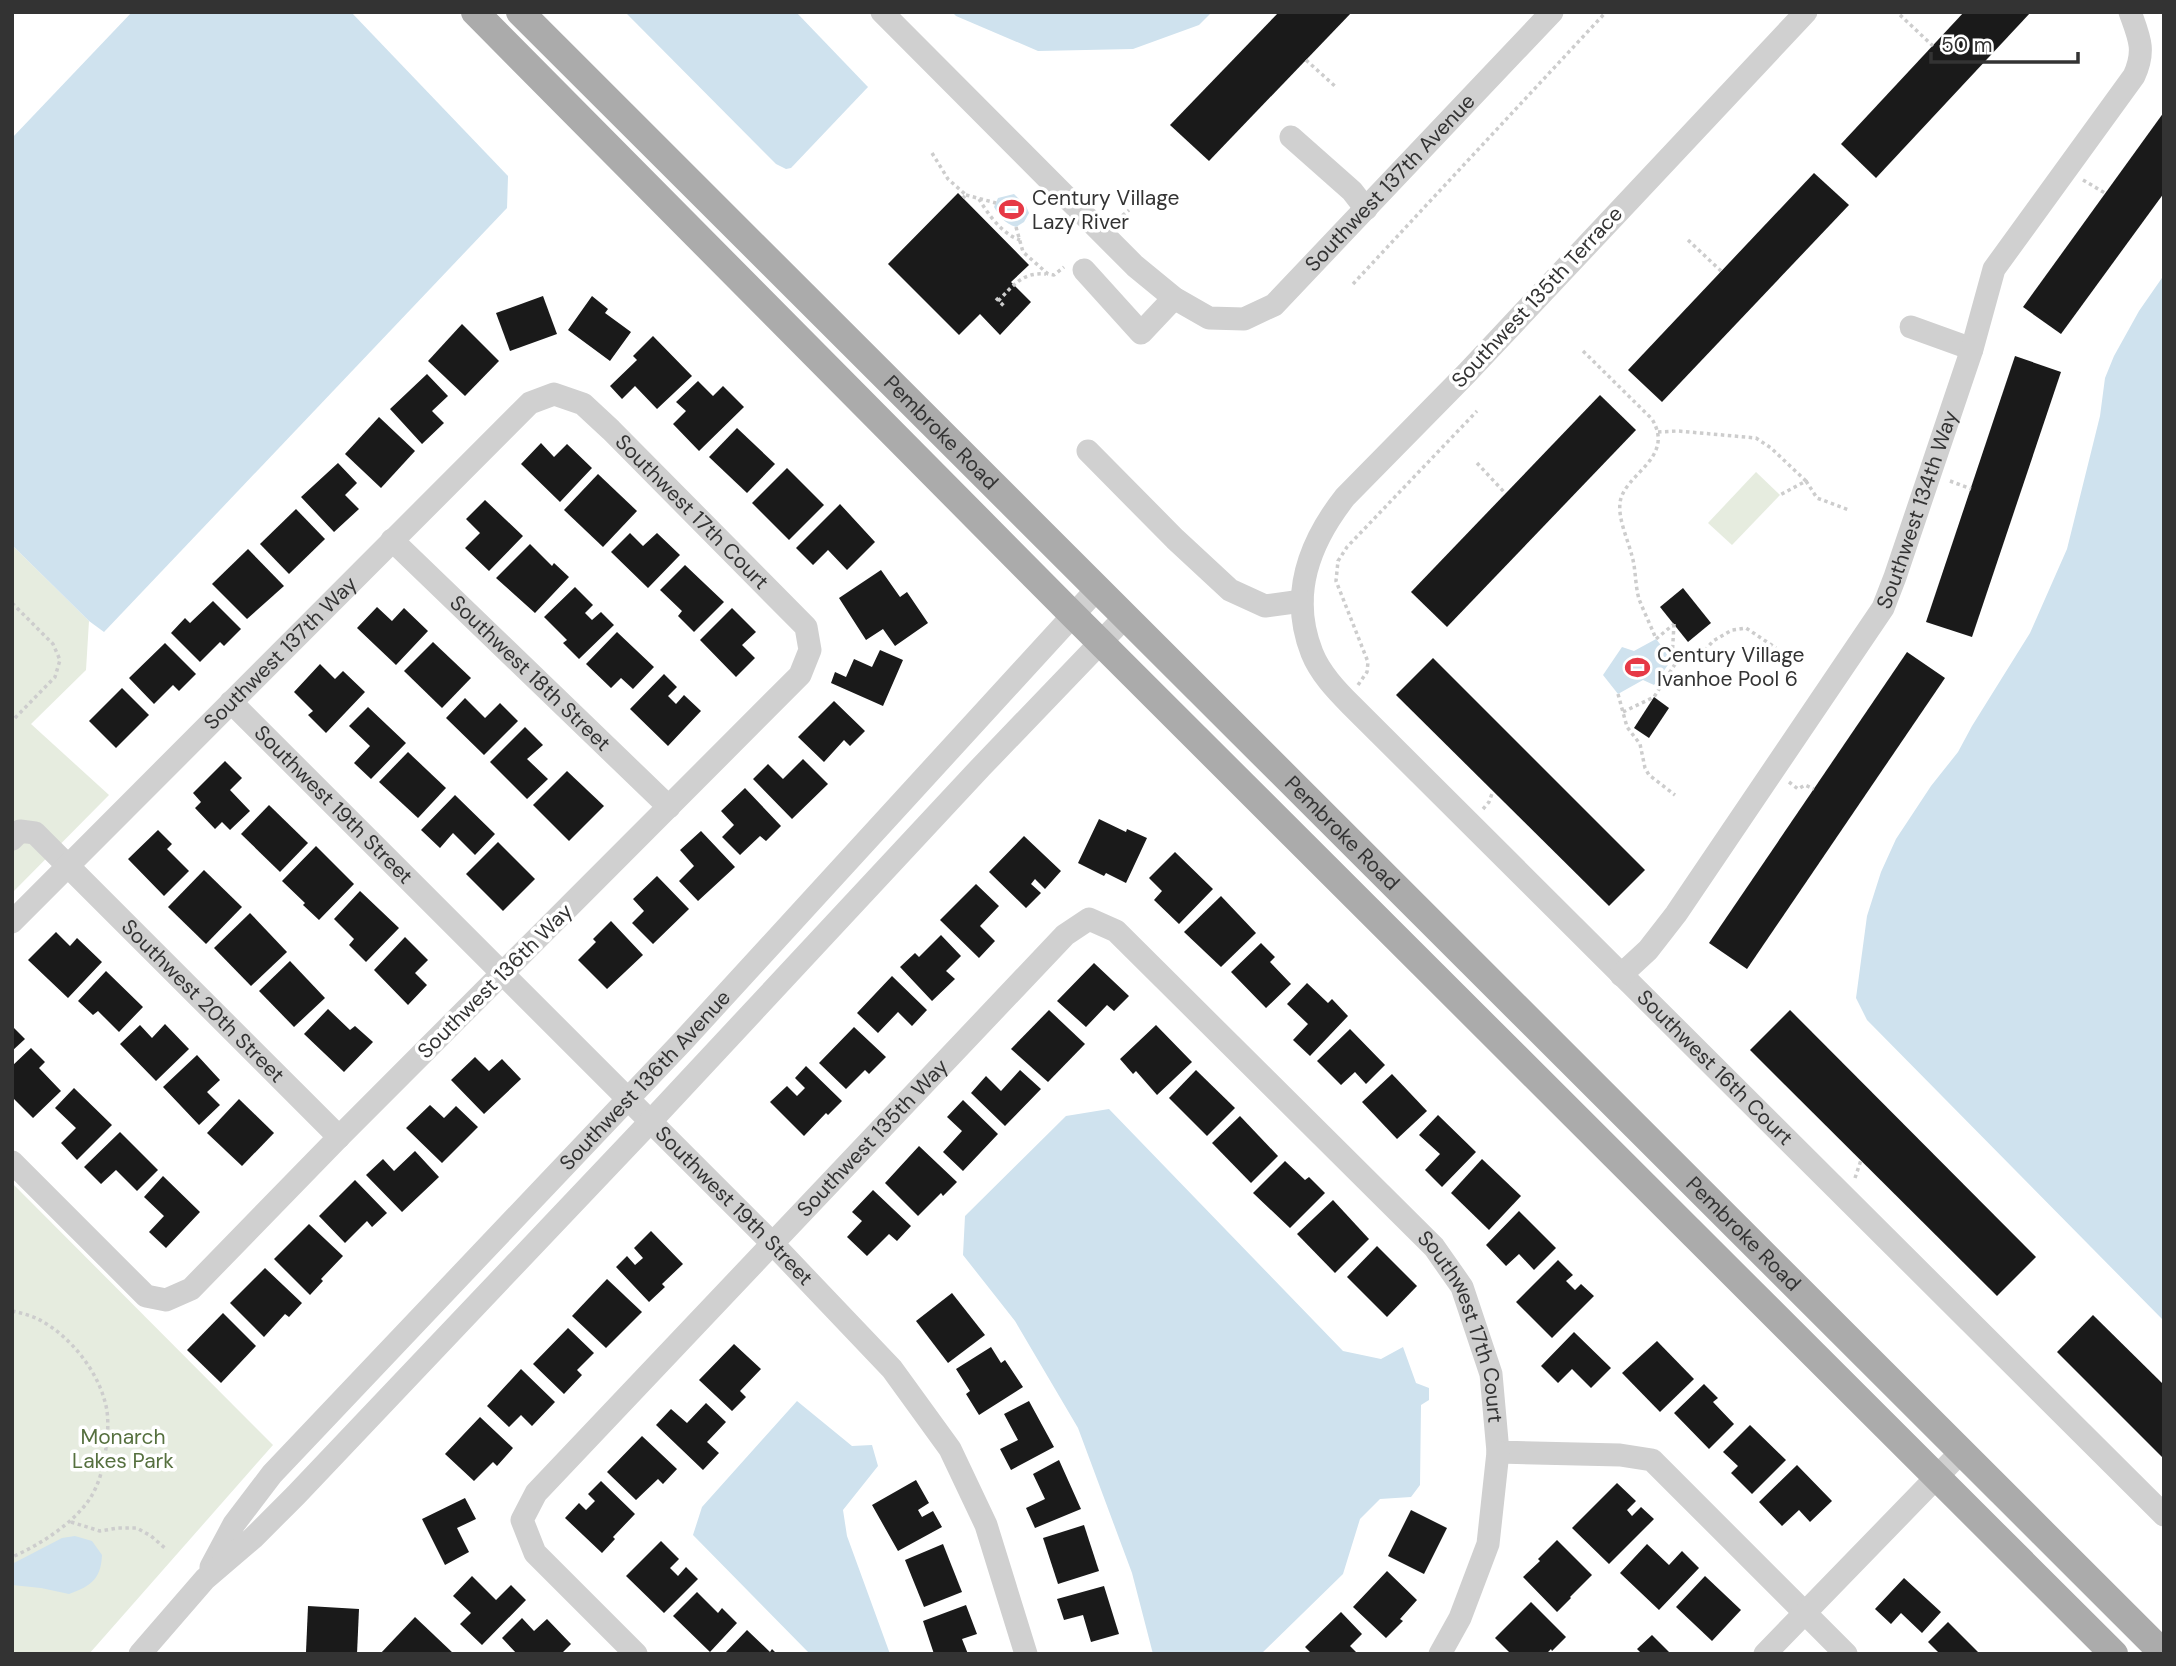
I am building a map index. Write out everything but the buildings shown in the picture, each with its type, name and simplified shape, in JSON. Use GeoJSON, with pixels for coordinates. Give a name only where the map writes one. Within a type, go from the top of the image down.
{"type":"FeatureCollection","features":[{"type":"Feature","properties":{"kind":"main road","name":"Pembroke Road"},"geometry":{"type":"LineString","coordinates":[[475,12],[1073,615],[2114,1654]]}},
{"type":"Feature","properties":{"kind":"main road","name":"Pembroke Road"},"geometry":{"type":"LineString","coordinates":[[520,12],[2164,1654]]}},
{"type":"Feature","properties":{"kind":"street"},"geometry":{"type":"LineString","coordinates":[[882,12],[1101,233],[1174,298],[1141,332],[1076,267]]}},
{"type":"Feature","properties":{"kind":"street","name":"Southwest 137th Avenue"},"geometry":{"type":"LineString","coordinates":[[1174,298],[1209,318],[1244,319],[1274,305],[1552,12]]}},
{"type":"Feature","properties":{"kind":"street","name":"Southwest 135th Terrace"},"geometry":{"type":"LineString","coordinates":[[1302,601],[1304,576],[1318,536],[1345,497],[1467,373],[1806,12]]}},
{"type":"Feature","properties":{"kind":"street","name":"Southwest 134th Way"},"geometry":{"type":"LineString","coordinates":[[1621,975],[1648,950],[1676,914],[1883,608],[1972,349],[1994,270],[2140,64],[2140,40],[2130,12]]}},
{"type":"Feature","properties":{"kind":"street"},"geometry":{"type":"LineString","coordinates":[[1291,137],[1352,191],[1366,209]]}},
{"type":"Feature","properties":{"kind":"street"},"geometry":{"type":"LineString","coordinates":[[1911,327],[1972,349]]}},
{"type":"Feature","properties":{"kind":"street","name":"Southwest 137th Way"},"geometry":{"type":"LineString","coordinates":[[12,922],[530,403],[554,394]]}},
{"type":"Feature","properties":{"kind":"street","name":"Southwest 17th Court"},"geometry":{"type":"LineString","coordinates":[[554,394],[583,404],[611,430],[806,627],[810,650]]}},
{"type":"Feature","properties":{"kind":"street"},"geometry":{"type":"LineString","coordinates":[[1088,450],[1230,590],[1265,606],[1302,601]]}},
{"type":"Feature","properties":{"kind":"street","name":"Southwest 18th Street"},"geometry":{"type":"LineString","coordinates":[[392,540],[668,807]]}},
{"type":"Feature","properties":{"kind":"street","name":"Southwest 136th Avenue"},"geometry":{"type":"LineString","coordinates":[[205,1578],[234,1524],[272,1474],[628,1099],[1098,588]]}},
{"type":"Feature","properties":{"kind":"street","name":"Southwest 16th Court"},"geometry":{"type":"LineString","coordinates":[[1302,601],[1312,654],[1335,689],[2164,1515]]}},
{"type":"Feature","properties":{"kind":"street","name":"Southwest 136th Avenue"},"geometry":{"type":"LineString","coordinates":[[140,1654],[205,1578],[253,1538],[296,1495],[1126,616]]}},
{"type":"Feature","properties":{"kind":"street","name":"Southwest 136th Way"},"geometry":{"type":"LineString","coordinates":[[12,1162],[146,1296],[166,1300],[191,1289],[800,675],[810,650]]}},
{"type":"Feature","properties":{"kind":"street","name":"Southwest 19th Street"},"geometry":{"type":"LineString","coordinates":[[231,702],[773,1244],[892,1369],[950,1449],[986,1524],[1026,1654]]}},
{"type":"Feature","properties":{"kind":"street","name":"Southwest 20th Street"},"geometry":{"type":"LineString","coordinates":[[12,839],[20,831],[35,833],[339,1138]]}},
{"type":"Feature","properties":{"kind":"street","name":"Southwest 17th Court"},"geometry":{"type":"LineString","coordinates":[[1089,919],[1116,931],[1434,1247],[1462,1287],[1491,1374],[1497,1452],[1620,1455],[1652,1460],[1846,1654]]}},
{"type":"Feature","properties":{"kind":"street","name":"Southwest 135th Way"},"geometry":{"type":"LineString","coordinates":[[636,1654],[535,1553],[522,1520],[536,1493],[1065,935],[1089,919]]}},
{"type":"Feature","properties":{"kind":"street"},"geometry":{"type":"LineString","coordinates":[[1765,1654],[1961,1451]]}},
{"type":"Feature","properties":{"kind":"street"},"geometry":{"type":"LineString","coordinates":[[1440,1654],[1460,1618],[1488,1544],[1497,1452]]}},
{"type":"Feature","properties":{"kind":"path"},"geometry":{"type":"LineString","coordinates":[[1353,284],[1606,12]]}},
{"type":"Feature","properties":{"kind":"path"},"geometry":{"type":"LineString","coordinates":[[1900,15],[1933,46]]}},
{"type":"Feature","properties":{"kind":"path"},"geometry":{"type":"LineString","coordinates":[[1306,60],[1337,88]]}},
{"type":"Feature","properties":{"kind":"path"},"geometry":{"type":"LineString","coordinates":[[932,153],[948,179],[964,197],[996,203]]}},
{"type":"Feature","properties":{"kind":"path"},"geometry":{"type":"LineString","coordinates":[[979,199],[988,214],[1013,238],[1020,240]]}},
{"type":"Feature","properties":{"kind":"path"},"geometry":{"type":"LineString","coordinates":[[1113,223],[1129,210]]}},
{"type":"Feature","properties":{"kind":"path"},"geometry":{"type":"LineString","coordinates":[[1016,227],[1023,251],[1048,274]]}},
{"type":"Feature","properties":{"kind":"path"},"geometry":{"type":"LineString","coordinates":[[1688,240],[1721,271]]}},
{"type":"Feature","properties":{"kind":"path"},"geometry":{"type":"LineString","coordinates":[[1004,306],[997,299],[1019,280],[1034,273],[1054,275],[1076,267]]}},
{"type":"Feature","properties":{"kind":"path"},"geometry":{"type":"LineString","coordinates":[[1583,351],[1652,419],[1658,432],[1657,447],[1650,460],[1619,502],[1633,561],[1638,597],[1656,639],[1674,624],[1672,659],[1702,654],[1713,641],[1732,630],[1746,628],[1776,648]]}},
{"type":"Feature","properties":{"kind":"path"},"geometry":{"type":"LineString","coordinates":[[1352,691],[1367,672],[1368,662],[1336,581],[1338,561],[1347,547],[1477,411]]}},
{"type":"Feature","properties":{"kind":"path"},"geometry":{"type":"LineString","coordinates":[[1658,432],[1678,431],[1756,438],[1772,448],[1806,481],[1817,498],[1849,510]]}},
{"type":"Feature","properties":{"kind":"path"},"geometry":{"type":"LineString","coordinates":[[1477,463],[1505,493]]}},
{"type":"Feature","properties":{"kind":"path"},"geometry":{"type":"LineString","coordinates":[[1780,495],[1806,481]]}},
{"type":"Feature","properties":{"kind":"path"},"geometry":{"type":"LineString","coordinates":[[12,603],[52,645],[60,660],[55,677],[12,721]]}},
{"type":"Feature","properties":{"kind":"path"},"geometry":{"type":"LineString","coordinates":[[1623,712],[1654,697],[1679,658]]}},
{"type":"Feature","properties":{"kind":"path"},"geometry":{"type":"LineString","coordinates":[[1618,694],[1627,727],[1640,744],[1649,775],[1675,795]]}},
{"type":"Feature","properties":{"kind":"path"},"geometry":{"type":"LineString","coordinates":[[12,1311],[36,1317],[67,1340],[99,1385],[107,1412],[107,1444],[102,1473],[91,1498],[71,1522],[12,1556]]}},
{"type":"Feature","properties":{"kind":"path"},"geometry":{"type":"LineString","coordinates":[[71,1522],[100,1531],[137,1528],[166,1549]]}},
{"type":"Feature","properties":{"kind":"green space"},"geometry":{"type":"Polygon","coordinates":[[[1756,472],[1780,495],[1732,545],[1708,523],[1756,472]]]}},
{"type":"Feature","properties":{"kind":"green space"},"geometry":{"type":"Polygon","coordinates":[[[12,545],[89,621],[86,670],[31,724],[109,795],[12,893],[12,545]]]}},
{"type":"Feature","properties":{"kind":"green space","name":"Monarch Lakes Park"},"geometry":{"type":"Polygon","coordinates":[[[12,1183],[273,1445],[89,1654],[12,1654],[12,1183]]]}},
{"type":"Feature","properties":{"kind":"water"},"geometry":{"type":"Polygon","coordinates":[[[132,12],[351,12],[508,176],[507,208],[104,632],[89,621],[12,545],[12,138],[132,12]]]}},
{"type":"Feature","properties":{"kind":"water"},"geometry":{"type":"Polygon","coordinates":[[[625,12],[796,12],[868,87],[791,168],[786,169],[776,164],[625,12]]]}},
{"type":"Feature","properties":{"kind":"water"},"geometry":{"type":"Polygon","coordinates":[[[952,12],[1212,12],[1199,25],[1133,49],[1038,51],[952,12]]]}},
{"type":"Feature","properties":{"kind":"water","name":"Century Village Lazy River"},"geometry":{"type":"Polygon","coordinates":[[[1014,194],[1029,213],[1024,222],[1016,227],[1008,224],[994,207],[998,198],[1014,194]]]}},
{"type":"Feature","properties":{"kind":"water"},"geometry":{"type":"Polygon","coordinates":[[[2164,275],[2164,1321],[1867,1020],[1856,998],[1867,916],[1881,872],[1896,839],[1931,786],[1958,752],[2030,633],[2067,549],[2100,416],[2105,378],[2139,311],[2164,275]]]}},
{"type":"Feature","properties":{"kind":"water","name":"Century Village Ivanhoe Pool 6"},"geometry":{"type":"Polygon","coordinates":[[[1656,639],[1672,659],[1654,685],[1643,680],[1618,694],[1603,675],[1622,647],[1634,651],[1656,639]]]}},
{"type":"Feature","properties":{"kind":"water"},"geometry":{"type":"Polygon","coordinates":[[[1109,1109],[1343,1351],[1381,1359],[1403,1347],[1416,1383],[1429,1388],[1429,1400],[1421,1405],[1420,1485],[1411,1497],[1380,1499],[1360,1519],[1343,1574],[1261,1654],[1153,1654],[1132,1573],[1078,1428],[1015,1321],[963,1255],[965,1216],[1066,1116],[1109,1109]]]}},
{"type":"Feature","properties":{"kind":"water"},"geometry":{"type":"Polygon","coordinates":[[[797,1401],[852,1446],[872,1445],[878,1466],[843,1510],[847,1536],[890,1654],[810,1654],[693,1535],[702,1507],[797,1401]]]}},
{"type":"Feature","properties":{"kind":"water"},"geometry":{"type":"Polygon","coordinates":[[[75,1536],[92,1541],[102,1555],[100,1570],[93,1581],[69,1594],[12,1585],[12,1564],[62,1538],[75,1536]]]}},
{"type":"Feature","properties":{"kind":"place","name":"Century Village Lazy River"},"geometry":{"type":"Point","coordinates":[1012,210]}},
{"type":"Feature","properties":{"kind":"place","name":"Century Village Ivanhoe Pool 6"},"geometry":{"type":"Point","coordinates":[1637,667]}}]}
